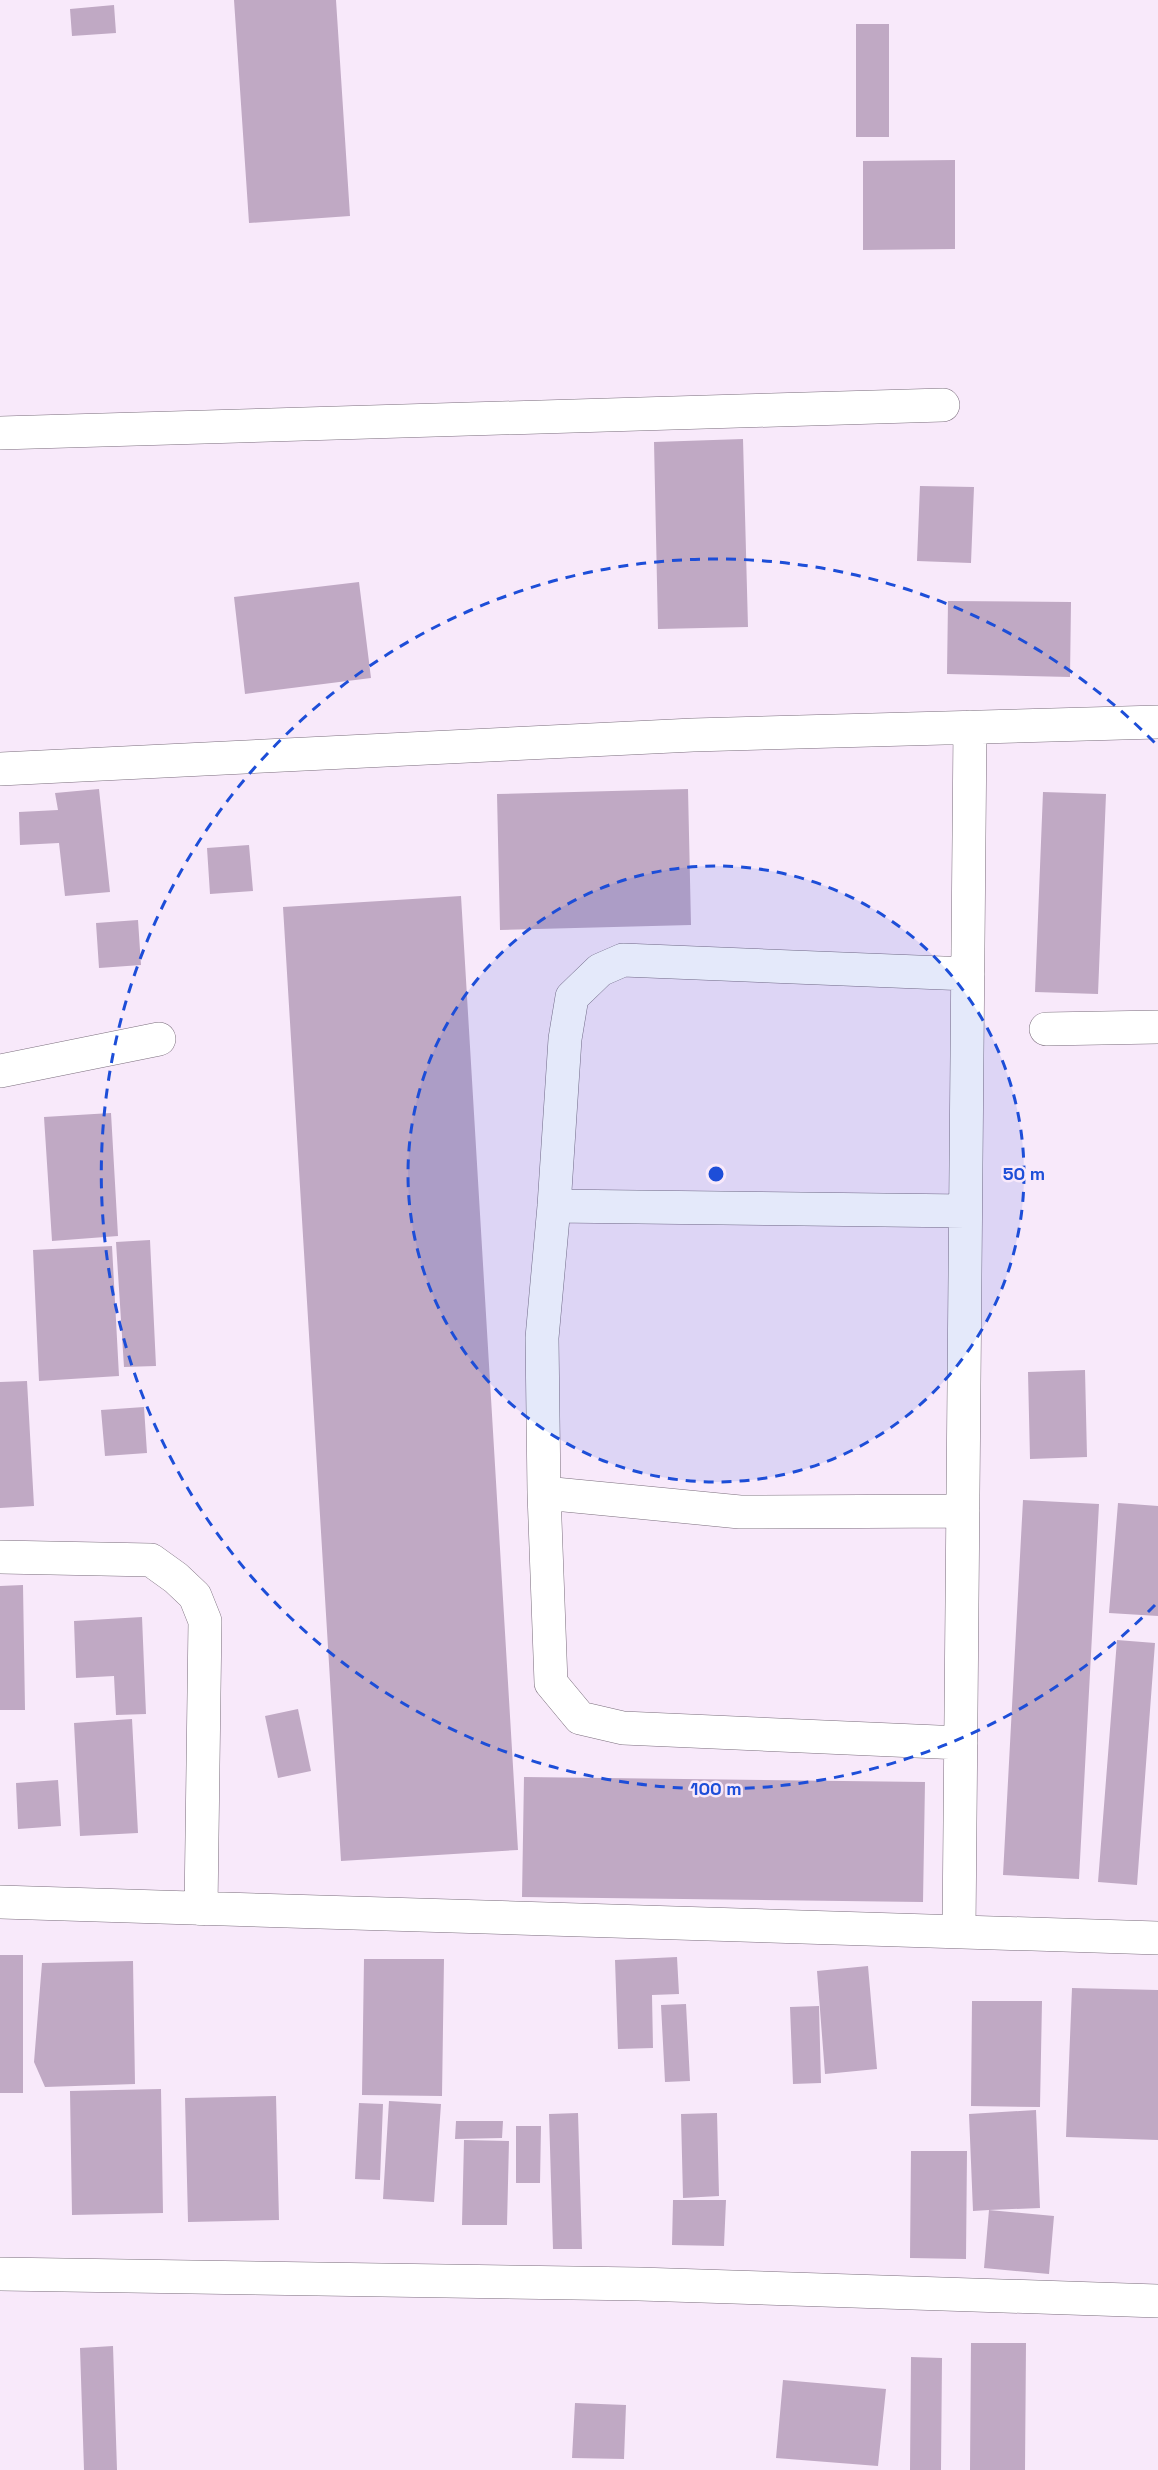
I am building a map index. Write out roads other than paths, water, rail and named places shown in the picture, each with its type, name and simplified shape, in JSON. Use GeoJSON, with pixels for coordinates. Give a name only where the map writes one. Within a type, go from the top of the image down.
{"type":"FeatureCollection","features":[{"type":"Feature","properties":{"kind":"street"},"geometry":{"type":"LineString","coordinates":[[0,433],[944,405]]}},
{"type":"Feature","properties":{"kind":"street"},"geometry":{"type":"LineString","coordinates":[[0,769],[693,735],[1158,722]]}},
{"type":"Feature","properties":{"kind":"street"},"geometry":{"type":"LineString","coordinates":[[959,1932],[970,727]]}},
{"type":"Feature","properties":{"kind":"street"},"geometry":{"type":"LineString","coordinates":[[961,1743],[623,1728],[580,1718],[551,1683],[544,1493],[543,1338],[565,1039],[572,997],[600,970],[623,960],[968,974]]}},
{"type":"Feature","properties":{"kind":"street"},"geometry":{"type":"LineString","coordinates":[[1046,1029],[1158,1027]]}},
{"type":"Feature","properties":{"kind":"street"},"geometry":{"type":"LineString","coordinates":[[0,1071],[159,1039]]}},
{"type":"Feature","properties":{"kind":"street"},"geometry":{"type":"LineString","coordinates":[[554,1206],[966,1211]]}},
{"type":"Feature","properties":{"kind":"street"},"geometry":{"type":"LineString","coordinates":[[544,1493],[740,1512],[963,1511]]}},
{"type":"Feature","properties":{"kind":"street"},"geometry":{"type":"LineString","coordinates":[[0,1557],[151,1560],[176,1578],[195,1596],[205,1621],[201,1909]]}},
{"type":"Feature","properties":{"kind":"street"},"geometry":{"type":"LineString","coordinates":[[0,1902],[1158,1938]]}},
{"type":"Feature","properties":{"kind":"street"},"geometry":{"type":"LineString","coordinates":[[0,2274],[639,2284],[1158,2301]]}}]}
